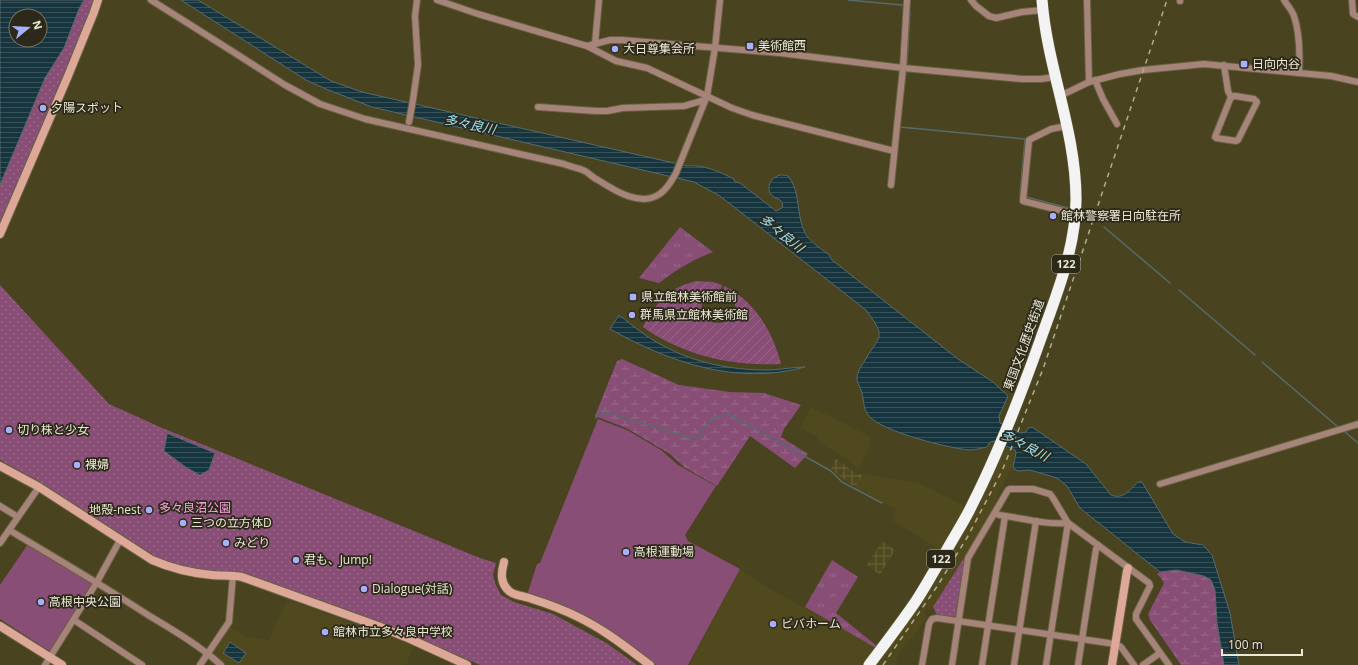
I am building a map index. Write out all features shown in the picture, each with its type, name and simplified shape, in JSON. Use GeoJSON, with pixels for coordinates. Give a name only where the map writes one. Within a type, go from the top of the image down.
{"type":"FeatureCollection","features":[{"type":"Feature","properties":{"kind":"highway","name":"東国文化歴史街道"},"geometry":{"type":"LineString","coordinates":[[869,665],[917,600],[972,506],[1009,425],[1046,325],[1073,235],[1075,214],[1075,174],[1067,126],[1055,76],[1042,5]]}},
{"type":"Feature","properties":{"kind":"street"},"geometry":{"type":"LineString","coordinates":[[0,234],[68,76],[98,0]]}},
{"type":"Feature","properties":{"kind":"street"},"geometry":{"type":"LineString","coordinates":[[151,0],[285,85],[320,104],[340,112],[365,119],[564,164],[586,172],[604,184],[637,199],[656,196],[666,190],[676,173],[706,98],[715,48],[720,0]]}},
{"type":"Feature","properties":{"kind":"street"},"geometry":{"type":"LineString","coordinates":[[408,122],[418,66],[415,16],[417,0]]}},
{"type":"Feature","properties":{"kind":"street"},"geometry":{"type":"LineString","coordinates":[[437,0],[478,14],[587,46],[616,60],[647,68],[706,98],[752,115],[894,151]]}},
{"type":"Feature","properties":{"kind":"street"},"geometry":{"type":"LineString","coordinates":[[595,44],[599,0]]}},
{"type":"Feature","properties":{"kind":"street"},"geometry":{"type":"LineString","coordinates":[[891,185],[903,68],[908,0]]}},
{"type":"Feature","properties":{"kind":"street"},"geometry":{"type":"LineString","coordinates":[[971,0],[989,16],[996,18],[1022,12],[1042,5]]}},
{"type":"Feature","properties":{"kind":"street"},"geometry":{"type":"LineString","coordinates":[[1087,0],[1089,82]]}},
{"type":"Feature","properties":{"kind":"street"},"geometry":{"type":"LineString","coordinates":[[1284,0],[1294,14],[1297,29],[1299,73]]}},
{"type":"Feature","properties":{"kind":"street"},"geometry":{"type":"LineString","coordinates":[[1352,0],[1353,14],[1358,17]]}},
{"type":"Feature","properties":{"kind":"street"},"geometry":{"type":"LineString","coordinates":[[587,46],[610,40],[622,40],[780,53],[903,68],[1022,79],[1041,79],[1055,76]]}},
{"type":"Feature","properties":{"kind":"street"},"geometry":{"type":"LineString","coordinates":[[1060,96],[1095,80],[1143,70],[1204,64],[1331,76],[1358,82]]}},
{"type":"Feature","properties":{"kind":"street"},"geometry":{"type":"LineString","coordinates":[[1224,66],[1228,91],[1231,97],[1215,137],[1236,141],[1238,140],[1257,102],[1254,99],[1235,96],[1231,97]]}},
{"type":"Feature","properties":{"kind":"street"},"geometry":{"type":"LineString","coordinates":[[1095,80],[1103,99],[1117,124]]}},
{"type":"Feature","properties":{"kind":"street"},"geometry":{"type":"LineString","coordinates":[[538,107],[583,111],[607,111],[623,108],[684,106],[706,98]]}},
{"type":"Feature","properties":{"kind":"street"},"geometry":{"type":"LineString","coordinates":[[1067,126],[1050,129],[1029,140],[1023,201],[1075,214]]}},
{"type":"Feature","properties":{"kind":"street"},"geometry":{"type":"LineString","coordinates":[[1160,484],[1358,424]]}},
{"type":"Feature","properties":{"kind":"street"},"geometry":{"type":"LineString","coordinates":[[0,466],[39,487],[152,560],[169,568],[191,573],[234,575],[242,577],[414,640],[467,665]]}},
{"type":"Feature","properties":{"kind":"street"},"geometry":{"type":"LineString","coordinates":[[0,543],[39,487]]}},
{"type":"Feature","properties":{"kind":"street"},"geometry":{"type":"LineString","coordinates":[[952,665],[968,558],[1008,490],[1033,489],[1052,496],[1068,523],[1149,583],[1150,586],[1136,614],[1136,619],[1169,665]]}},
{"type":"Feature","properties":{"kind":"street"},"geometry":{"type":"LineString","coordinates":[[0,506],[18,517]]}},
{"type":"Feature","properties":{"kind":"street"},"geometry":{"type":"LineString","coordinates":[[995,513],[1036,521],[1060,524],[1068,523]]}},
{"type":"Feature","properties":{"kind":"street"},"geometry":{"type":"LineString","coordinates":[[982,665],[1005,516]]}},
{"type":"Feature","properties":{"kind":"street"},"geometry":{"type":"LineString","coordinates":[[1014,665],[1036,521]]}},
{"type":"Feature","properties":{"kind":"street"},"geometry":{"type":"LineString","coordinates":[[1046,665],[1068,523]]}},
{"type":"Feature","properties":{"kind":"street"},"geometry":{"type":"LineString","coordinates":[[9,530],[98,582],[208,653],[221,665]]}},
{"type":"Feature","properties":{"kind":"street"},"geometry":{"type":"LineString","coordinates":[[45,665],[98,582],[120,540]]}},
{"type":"Feature","properties":{"kind":"street"},"geometry":{"type":"LineString","coordinates":[[1078,665],[1096,549],[1098,545]]}},
{"type":"Feature","properties":{"kind":"street"},"geometry":{"type":"LineString","coordinates":[[504,562],[501,576],[502,582],[509,590],[517,595],[533,599],[579,618],[612,636],[650,665]]}},
{"type":"Feature","properties":{"kind":"street"},"geometry":{"type":"LineString","coordinates":[[1112,665],[1128,568]]}},
{"type":"Feature","properties":{"kind":"street"},"geometry":{"type":"LineString","coordinates":[[200,665],[229,622],[234,575]]}},
{"type":"Feature","properties":{"kind":"street"},"geometry":{"type":"LineString","coordinates":[[922,665],[928,630],[932,619],[937,618],[1115,644],[1134,665]]}},
{"type":"Feature","properties":{"kind":"street"},"geometry":{"type":"LineString","coordinates":[[74,620],[142,665]]}},
{"type":"Feature","properties":{"kind":"street"},"geometry":{"type":"LineString","coordinates":[[0,626],[62,665]]}},
{"type":"Feature","properties":{"kind":"street"},"geometry":{"type":"LineString","coordinates":[[1143,665],[1160,653]]}},
{"type":"Feature","properties":{"kind":"shaded area"},"geometry":{"type":"Polygon","coordinates":[[[811,408],[870,437],[870,445],[859,469],[817,437],[800,428],[811,408]]]}},
{"type":"Feature","properties":{"kind":"shaded area"},"geometry":{"type":"Polygon","coordinates":[[[1005,448],[1014,453],[1012,460],[1013,463],[991,511],[964,558],[933,607],[930,610],[927,608],[924,613],[927,617],[896,658],[898,660],[895,665],[876,665],[917,608],[920,611],[923,606],[921,604],[952,553],[1005,448]]]}},
{"type":"Feature","properties":{"kind":"shaded area"},"geometry":{"type":"Polygon","coordinates":[[[836,459],[857,474],[863,474],[855,487],[831,468],[836,459]]]}},
{"type":"Feature","properties":{"kind":"shaded area"},"geometry":{"type":"Polygon","coordinates":[[[863,474],[919,483],[963,505],[964,509],[941,551],[893,521],[896,509],[855,487],[863,474]]]}},
{"type":"Feature","properties":{"kind":"shaded area"},"geometry":{"type":"Polygon","coordinates":[[[882,541],[895,550],[880,575],[867,565],[882,541]]]}},
{"type":"Feature","properties":{"kind":"shaded area","name":"ビバホーム"},"geometry":{"type":"Polygon","coordinates":[[[740,569],[754,579],[876,648],[862,665],[689,665],[740,569]]]}},
{"type":"Feature","properties":{"kind":"shaded area","name":"館林市立多々良中学校"},"geometry":{"type":"Polygon","coordinates":[[[289,601],[414,646],[406,665],[224,665],[214,655],[213,652],[229,628],[232,628],[245,636],[269,640],[286,602],[289,601]]]}},
{"type":"Feature","properties":{"kind":"green space"},"geometry":{"type":"Polygon","coordinates":[[[0,0],[95,0],[0,225],[0,0]]]}},
{"type":"Feature","properties":{"kind":"green space"},"geometry":{"type":"Polygon","coordinates":[[[680,227],[713,252],[684,266],[659,283],[639,278],[680,227]]]}},
{"type":"Feature","properties":{"kind":"green space"},"geometry":{"type":"Polygon","coordinates":[[[696,281],[713,282],[722,285],[721,289],[713,290],[706,294],[703,300],[703,312],[706,318],[711,322],[725,322],[734,312],[735,304],[733,297],[724,290],[724,286],[745,300],[754,309],[768,329],[778,352],[781,364],[744,363],[709,357],[691,352],[675,345],[643,327],[658,304],[670,292],[696,281]]]}},
{"type":"Feature","properties":{"kind":"green space","name":"多々良沼公園"},"geometry":{"type":"Polygon","coordinates":[[[0,285],[109,404],[160,427],[480,558],[496,563],[493,575],[501,595],[514,602],[553,614],[608,644],[637,665],[480,665],[392,627],[253,577],[235,571],[187,569],[173,566],[154,556],[38,481],[0,460],[0,285]]]}},
{"type":"Feature","properties":{"kind":"green space"},"geometry":{"type":"Polygon","coordinates":[[[622,359],[679,385],[730,392],[764,393],[801,405],[784,429],[781,437],[808,454],[795,468],[750,436],[717,486],[684,467],[670,454],[628,429],[595,416],[617,361],[622,359]]]}},
{"type":"Feature","properties":{"kind":"green space","name":"高根運動場"},"geometry":{"type":"Polygon","coordinates":[[[598,419],[627,430],[661,450],[678,465],[716,486],[685,535],[688,541],[740,569],[688,665],[656,665],[641,653],[527,595],[537,564],[540,563],[598,419]]]}},
{"type":"Feature","properties":{"kind":"green space","name":"高根中央公園"},"geometry":{"type":"Polygon","coordinates":[[[28,544],[92,582],[93,585],[49,651],[0,619],[0,585],[28,544]]]}},
{"type":"Feature","properties":{"kind":"green space"},"geometry":{"type":"Polygon","coordinates":[[[964,558],[957,615],[954,618],[937,615],[933,607],[964,558]]]}},
{"type":"Feature","properties":{"kind":"green space"},"geometry":{"type":"Polygon","coordinates":[[[832,560],[858,577],[836,613],[877,646],[876,648],[805,607],[832,560]]]}},
{"type":"Feature","properties":{"kind":"green space"},"geometry":{"type":"Polygon","coordinates":[[[1177,570],[1204,576],[1211,580],[1215,590],[1217,623],[1224,665],[1181,665],[1150,620],[1148,614],[1164,583],[1157,574],[1160,572],[1177,570]]]}},
{"type":"Feature","properties":{"kind":"water"},"geometry":{"type":"Polygon","coordinates":[[[0,0],[84,0],[64,48],[45,78],[0,185],[0,0]]]}},
{"type":"Feature","properties":{"kind":"water","name":"多々良川"},"geometry":{"type":"Polygon","coordinates":[[[181,0],[198,0],[331,81],[362,92],[687,166],[705,167],[734,179],[735,182],[740,183],[776,211],[782,208],[783,204],[771,195],[769,187],[771,181],[779,175],[788,176],[797,196],[802,226],[809,239],[828,253],[832,260],[958,359],[993,382],[1008,396],[999,416],[1000,423],[1021,433],[1026,432],[1028,428],[1032,427],[1086,464],[1111,495],[1123,495],[1138,482],[1142,482],[1173,534],[1185,542],[1203,545],[1212,555],[1230,613],[1239,665],[1224,665],[1217,623],[1215,590],[1211,580],[1204,576],[1177,570],[1160,572],[1080,508],[1067,486],[1057,478],[1030,470],[1018,471],[1014,469],[1015,450],[995,441],[990,442],[987,447],[971,450],[946,446],[916,438],[888,428],[876,422],[869,416],[865,408],[857,374],[879,337],[879,332],[873,319],[866,310],[720,196],[694,182],[372,107],[306,80],[181,0]]]}},
{"type":"Feature","properties":{"kind":"water"},"geometry":{"type":"Polygon","coordinates":[[[619,315],[656,342],[700,361],[727,367],[754,370],[805,367],[779,372],[754,374],[704,368],[679,361],[656,352],[610,329],[619,315]]]}},
{"type":"Feature","properties":{"kind":"water"},"geometry":{"type":"Polygon","coordinates":[[[167,434],[215,453],[209,470],[200,475],[187,468],[164,451],[167,434]]]}},
{"type":"Feature","properties":{"kind":"water"},"geometry":{"type":"Polygon","coordinates":[[[230,642],[246,653],[239,663],[223,653],[230,642]]]}},
{"type":"Feature","properties":{"kind":"waterway"},"geometry":{"type":"LineString","coordinates":[[848,0],[902,5]]}},
{"type":"Feature","properties":{"kind":"waterway"},"geometry":{"type":"LineString","coordinates":[[907,63],[910,12]]}},
{"type":"Feature","properties":{"kind":"waterway"},"geometry":{"type":"LineString","coordinates":[[904,90],[906,72]]}},
{"type":"Feature","properties":{"kind":"waterway"},"geometry":{"type":"LineString","coordinates":[[900,126],[1025,139],[1020,195]]}},
{"type":"Feature","properties":{"kind":"waterway"},"geometry":{"type":"LineString","coordinates":[[1026,197],[1068,208]]}},
{"type":"Feature","properties":{"kind":"waterway"},"geometry":{"type":"LineString","coordinates":[[1104,227],[1170,283]]}},
{"type":"Feature","properties":{"kind":"waterway"},"geometry":{"type":"LineString","coordinates":[[1179,290],[1255,355]]}},
{"type":"Feature","properties":{"kind":"waterway"},"geometry":{"type":"LineString","coordinates":[[1262,362],[1338,427]]}},
{"type":"Feature","properties":{"kind":"waterway"},"geometry":{"type":"LineString","coordinates":[[596,418],[597,414],[606,412],[697,440],[706,425],[714,418],[724,415],[731,415],[831,471],[842,482],[882,503]]}},
{"type":"Feature","properties":{"kind":"waterway"},"geometry":{"type":"LineString","coordinates":[[1345,432],[1358,443]]}},
{"type":"Feature","properties":{"kind":"railway"},"geometry":{"type":"LineString","coordinates":[[883,665],[938,585],[968,536],[1002,471],[1043,369],[1167,0]]}},
{"type":"Feature","properties":{"kind":"place","name":"美術館西"},"geometry":{"type":"Point","coordinates":[750,46]}},
{"type":"Feature","properties":{"kind":"place","name":"大日尊集会所"},"geometry":{"type":"Point","coordinates":[615,49]}},
{"type":"Feature","properties":{"kind":"place","name":"日向内谷"},"geometry":{"type":"Point","coordinates":[1244,64]}},
{"type":"Feature","properties":{"kind":"place","name":"夕陽スポット"},"geometry":{"type":"Point","coordinates":[43,108]}},
{"type":"Feature","properties":{"kind":"place","name":"館林警察署日向駐在所"},"geometry":{"type":"Point","coordinates":[1053,216]}},
{"type":"Feature","properties":{"kind":"place","name":"県立館林美術館前"},"geometry":{"type":"Point","coordinates":[633,297]}},
{"type":"Feature","properties":{"kind":"place","name":"群馬県立館林美術館"},"geometry":{"type":"Point","coordinates":[632,315]}},
{"type":"Feature","properties":{"kind":"place","name":"切り株と少女"},"geometry":{"type":"Point","coordinates":[9,430]}},
{"type":"Feature","properties":{"kind":"place","name":"裸婦"},"geometry":{"type":"Point","coordinates":[77,465]}},
{"type":"Feature","properties":{"kind":"place","name":"地殻-nest"},"geometry":{"type":"Point","coordinates":[149,510]}},
{"type":"Feature","properties":{"kind":"place","name":"三つの立方体D"},"geometry":{"type":"Point","coordinates":[183,523]}},
{"type":"Feature","properties":{"kind":"place","name":"みどり"},"geometry":{"type":"Point","coordinates":[226,543]}},
{"type":"Feature","properties":{"kind":"place","name":"高根運動場"},"geometry":{"type":"Point","coordinates":[626,552]}},
{"type":"Feature","properties":{"kind":"place","name":"君も、Jump!"},"geometry":{"type":"Point","coordinates":[296,560]}},
{"type":"Feature","properties":{"kind":"place","name":"Dialogue(対話)"},"geometry":{"type":"Point","coordinates":[364,589]}},
{"type":"Feature","properties":{"kind":"place","name":"高根中央公園"},"geometry":{"type":"Point","coordinates":[41,602]}},
{"type":"Feature","properties":{"kind":"place","name":"ビバホーム"},"geometry":{"type":"Point","coordinates":[773,624]}},
{"type":"Feature","properties":{"kind":"place","name":"館林市立多々良中学校"},"geometry":{"type":"Point","coordinates":[325,632]}}]}
